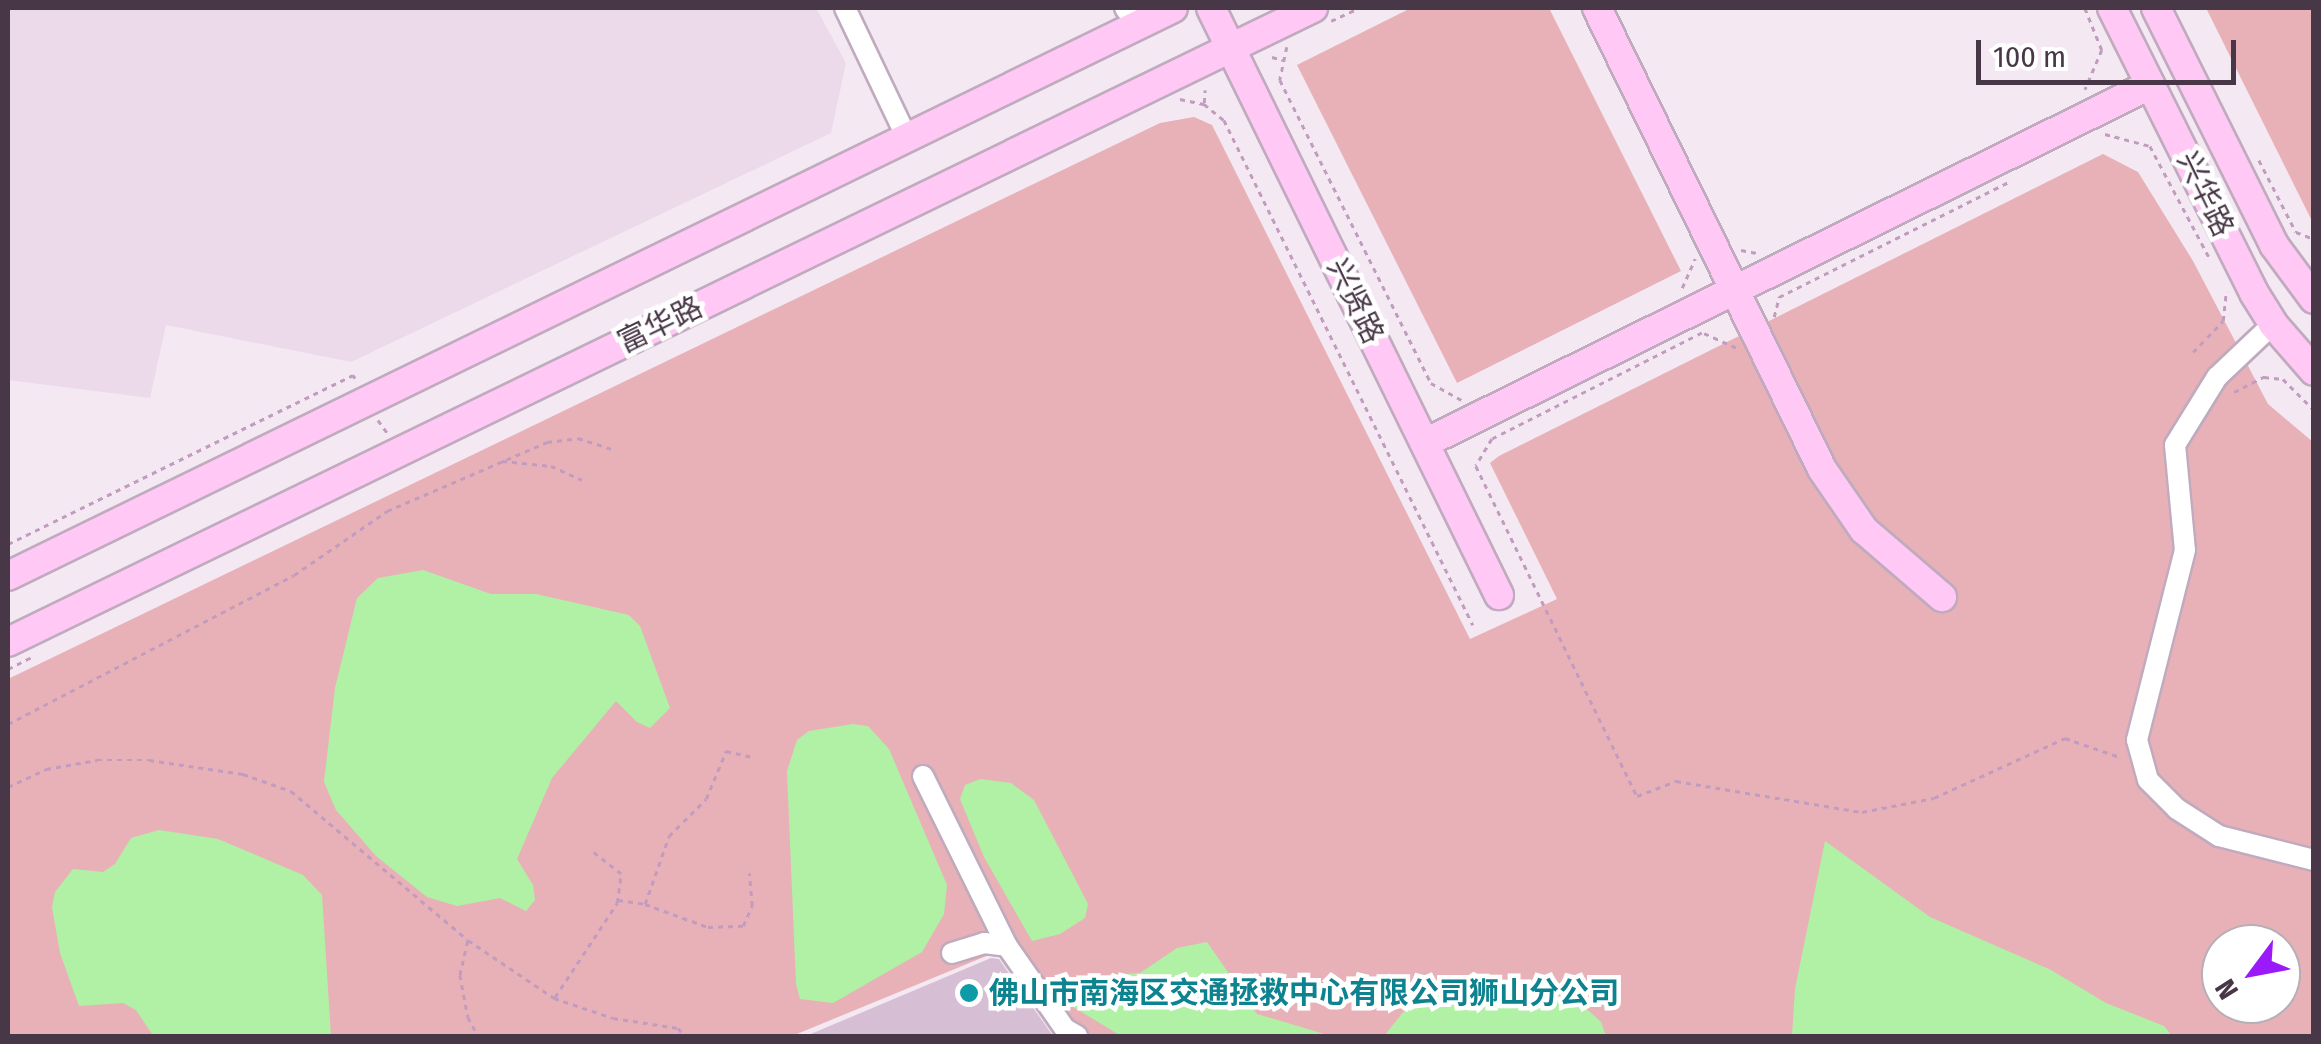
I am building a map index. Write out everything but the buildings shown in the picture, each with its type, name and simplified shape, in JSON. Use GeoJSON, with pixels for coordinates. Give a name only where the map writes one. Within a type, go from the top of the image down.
{"type":"FeatureCollection","features":[{"type":"Feature","properties":{"kind":"street"},"geometry":{"type":"LineString","coordinates":[[845,8],[907,138]]}},
{"type":"Feature","properties":{"kind":"street","name":"富华路"},"geometry":{"type":"LineString","coordinates":[[8,576],[907,138],[1131,16],[1173,8]]}},
{"type":"Feature","properties":{"kind":"street","name":"兴贤路"},"geometry":{"type":"LineString","coordinates":[[1210,8],[1499,596]]}},
{"type":"Feature","properties":{"kind":"street"},"geometry":{"type":"LineString","coordinates":[[1596,8],[1822,469],[1864,530],[1942,597]]}},
{"type":"Feature","properties":{"kind":"street","name":"兴华路"},"geometry":{"type":"LineString","coordinates":[[2112,8],[2273,324],[2314,371]]}},
{"type":"Feature","properties":{"kind":"street","name":"兴华路"},"geometry":{"type":"LineString","coordinates":[[2156,8],[2274,245],[2312,296]]}},
{"type":"Feature","properties":{"kind":"street","name":"富华路"},"geometry":{"type":"LineString","coordinates":[[8,642],[1231,49],[1318,16]]}},
{"type":"Feature","properties":{"kind":"street"},"geometry":{"type":"LineString","coordinates":[[1424,443],[2150,85]]}},
{"type":"Feature","properties":{"kind":"street"},"geometry":{"type":"LineString","coordinates":[[2273,324],[2218,377],[2176,445],[2185,550],[2138,740],[2148,780],[2177,809],[2219,836],[2314,860]]}},
{"type":"Feature","properties":{"kind":"street"},"geometry":{"type":"LineString","coordinates":[[922,776],[1007,946],[1066,1028],[1078,1036]]}},
{"type":"Feature","properties":{"kind":"street"},"geometry":{"type":"LineString","coordinates":[[952,953],[984,943],[1007,946]]}},
{"type":"Feature","properties":{"kind":"path"},"geometry":{"type":"LineString","coordinates":[[1318,16],[1359,8]]}},
{"type":"Feature","properties":{"kind":"path"},"geometry":{"type":"LineString","coordinates":[[2084,93],[2102,50],[2085,8]]}},
{"type":"Feature","properties":{"kind":"path"},"geometry":{"type":"LineString","coordinates":[[1288,43],[1280,80],[1431,383],[1464,400]]}},
{"type":"Feature","properties":{"kind":"path"},"geometry":{"type":"LineString","coordinates":[[1272,57],[1284,61]]}},
{"type":"Feature","properties":{"kind":"path"},"geometry":{"type":"LineString","coordinates":[[1204,104],[1205,90]]}},
{"type":"Feature","properties":{"kind":"path"},"geometry":{"type":"LineString","coordinates":[[1170,98],[1204,104],[1224,120],[1473,625]]}},
{"type":"Feature","properties":{"kind":"path"},"geometry":{"type":"LineString","coordinates":[[2104,134],[2150,146],[2209,257]]}},
{"type":"Feature","properties":{"kind":"path"},"geometry":{"type":"LineString","coordinates":[[1772,323],[1779,297],[2018,177]]}},
{"type":"Feature","properties":{"kind":"path"},"geometry":{"type":"LineString","coordinates":[[1731,246],[1764,254]]}},
{"type":"Feature","properties":{"kind":"path"},"geometry":{"type":"LineString","coordinates":[[1680,291],[1696,256]]}},
{"type":"Feature","properties":{"kind":"path"},"geometry":{"type":"LineString","coordinates":[[2193,352],[2222,321],[2226,289]]}},
{"type":"Feature","properties":{"kind":"path"},"geometry":{"type":"LineString","coordinates":[[2224,310],[2230,313]]}},
{"type":"Feature","properties":{"kind":"path"},"geometry":{"type":"LineString","coordinates":[[1740,350],[1702,333],[1492,439],[1476,466],[1637,796],[1676,781],[1862,812],[1934,798],[2065,738],[2120,757]]}},
{"type":"Feature","properties":{"kind":"path"},"geometry":{"type":"LineString","coordinates":[[8,544],[353,375]]}},
{"type":"Feature","properties":{"kind":"path"},"geometry":{"type":"LineString","coordinates":[[2234,392],[2264,377],[2283,379],[2314,410]]}},
{"type":"Feature","properties":{"kind":"path"},"geometry":{"type":"LineString","coordinates":[[374,413],[392,439]]}},
{"type":"Feature","properties":{"kind":"path"},"geometry":{"type":"LineString","coordinates":[[8,724],[294,575],[387,511],[546,442],[578,438],[616,450]]}},
{"type":"Feature","properties":{"kind":"path"},"geometry":{"type":"LineString","coordinates":[[500,461],[551,466],[582,480]]}},
{"type":"Feature","properties":{"kind":"path"},"geometry":{"type":"LineString","coordinates":[[8,669],[42,652]]}},
{"type":"Feature","properties":{"kind":"path"},"geometry":{"type":"LineString","coordinates":[[645,904],[668,836],[706,799],[726,750],[752,756]]}},
{"type":"Feature","properties":{"kind":"path"},"geometry":{"type":"LineString","coordinates":[[8,787],[46,768],[97,760],[149,760],[242,774],[290,791],[468,940],[554,998],[613,1018],[678,1028],[685,1036]]}},
{"type":"Feature","properties":{"kind":"path"},"geometry":{"type":"LineString","coordinates":[[554,998],[618,900],[621,874],[593,852]]}},
{"type":"Feature","properties":{"kind":"path"},"geometry":{"type":"LineString","coordinates":[[618,900],[645,904],[708,927],[742,926],[752,906],[749,873]]}},
{"type":"Feature","properties":{"kind":"path"},"geometry":{"type":"LineString","coordinates":[[468,940],[460,975],[468,1017],[478,1036]]}},
{"type":"Feature","properties":{"kind":"shaded area"},"geometry":{"type":"Polygon","coordinates":[[[8,8],[816,8],[846,63],[831,133],[351,362],[166,325],[150,398],[8,380],[8,8]]]}},
{"type":"Feature","properties":{"kind":"shaded area"},"geometry":{"type":"Polygon","coordinates":[[[1411,8],[1549,8],[1681,271],[1457,383],[1297,65],[1411,8]]]}},
{"type":"Feature","properties":{"kind":"shaded area"},"geometry":{"type":"Polygon","coordinates":[[[2206,8],[2313,8],[2313,223],[2206,8]]]}},
{"type":"Feature","properties":{"kind":"shaded area"},"geometry":{"type":"Polygon","coordinates":[[[1194,117],[1212,125],[1470,639],[1557,599],[1490,463],[1499,456],[2103,154],[2138,172],[2193,261],[2268,404],[2313,442],[2313,1036],[1063,1036],[1001,950],[792,1036],[8,1036],[8,679],[1160,123],[1194,117]]]}},
{"type":"Feature","properties":{"kind":"shaded area"},"geometry":{"type":"Polygon","coordinates":[[[423,570],[491,594],[536,594],[629,615],[640,626],[670,708],[650,728],[637,722],[616,701],[552,778],[517,859],[533,885],[535,900],[526,911],[500,898],[457,906],[427,897],[376,856],[336,810],[324,782],[335,688],[357,598],[378,578],[423,570]]]}},
{"type":"Feature","properties":{"kind":"shaded area"},"geometry":{"type":"Polygon","coordinates":[[[853,724],[868,726],[889,749],[947,885],[944,914],[922,952],[833,1003],[800,999],[796,984],[787,771],[797,740],[809,731],[853,724]]]}},
{"type":"Feature","properties":{"kind":"shaded area"},"geometry":{"type":"Polygon","coordinates":[[[980,779],[1011,783],[1034,800],[1088,904],[1085,918],[1060,934],[1032,941],[984,857],[960,799],[965,785],[980,779]]]}},
{"type":"Feature","properties":{"kind":"shaded area"},"geometry":{"type":"Polygon","coordinates":[[[159,830],[218,839],[303,875],[322,895],[331,1036],[165,1036],[152,1034],[136,1010],[123,1003],[79,1006],[60,953],[52,907],[55,892],[73,869],[103,872],[115,864],[131,838],[159,830]]]}},
{"type":"Feature","properties":{"kind":"shaded area"},"geometry":{"type":"Polygon","coordinates":[[[1825,841],[1930,917],[2051,970],[2106,1003],[2164,1026],[2172,1036],[1792,1036],[1795,989],[1825,841]]]}},
{"type":"Feature","properties":{"kind":"shaded area"},"geometry":{"type":"Polygon","coordinates":[[[1207,942],[1257,1014],[1331,1036],[1121,1036],[1070,1005],[1083,983],[1095,976],[1140,973],[1177,948],[1207,942]]]}},
{"type":"Feature","properties":{"kind":"shaded area"},"geometry":{"type":"Polygon","coordinates":[[[1449,982],[1580,1003],[1601,1022],[1606,1036],[1384,1036],[1421,990],[1449,982]]]}},
{"type":"Feature","properties":{"kind":"place","name":"佛山市南海区交通拯救中心有限公司狮山分公司"},"geometry":{"type":"Point","coordinates":[969,993]}}]}
